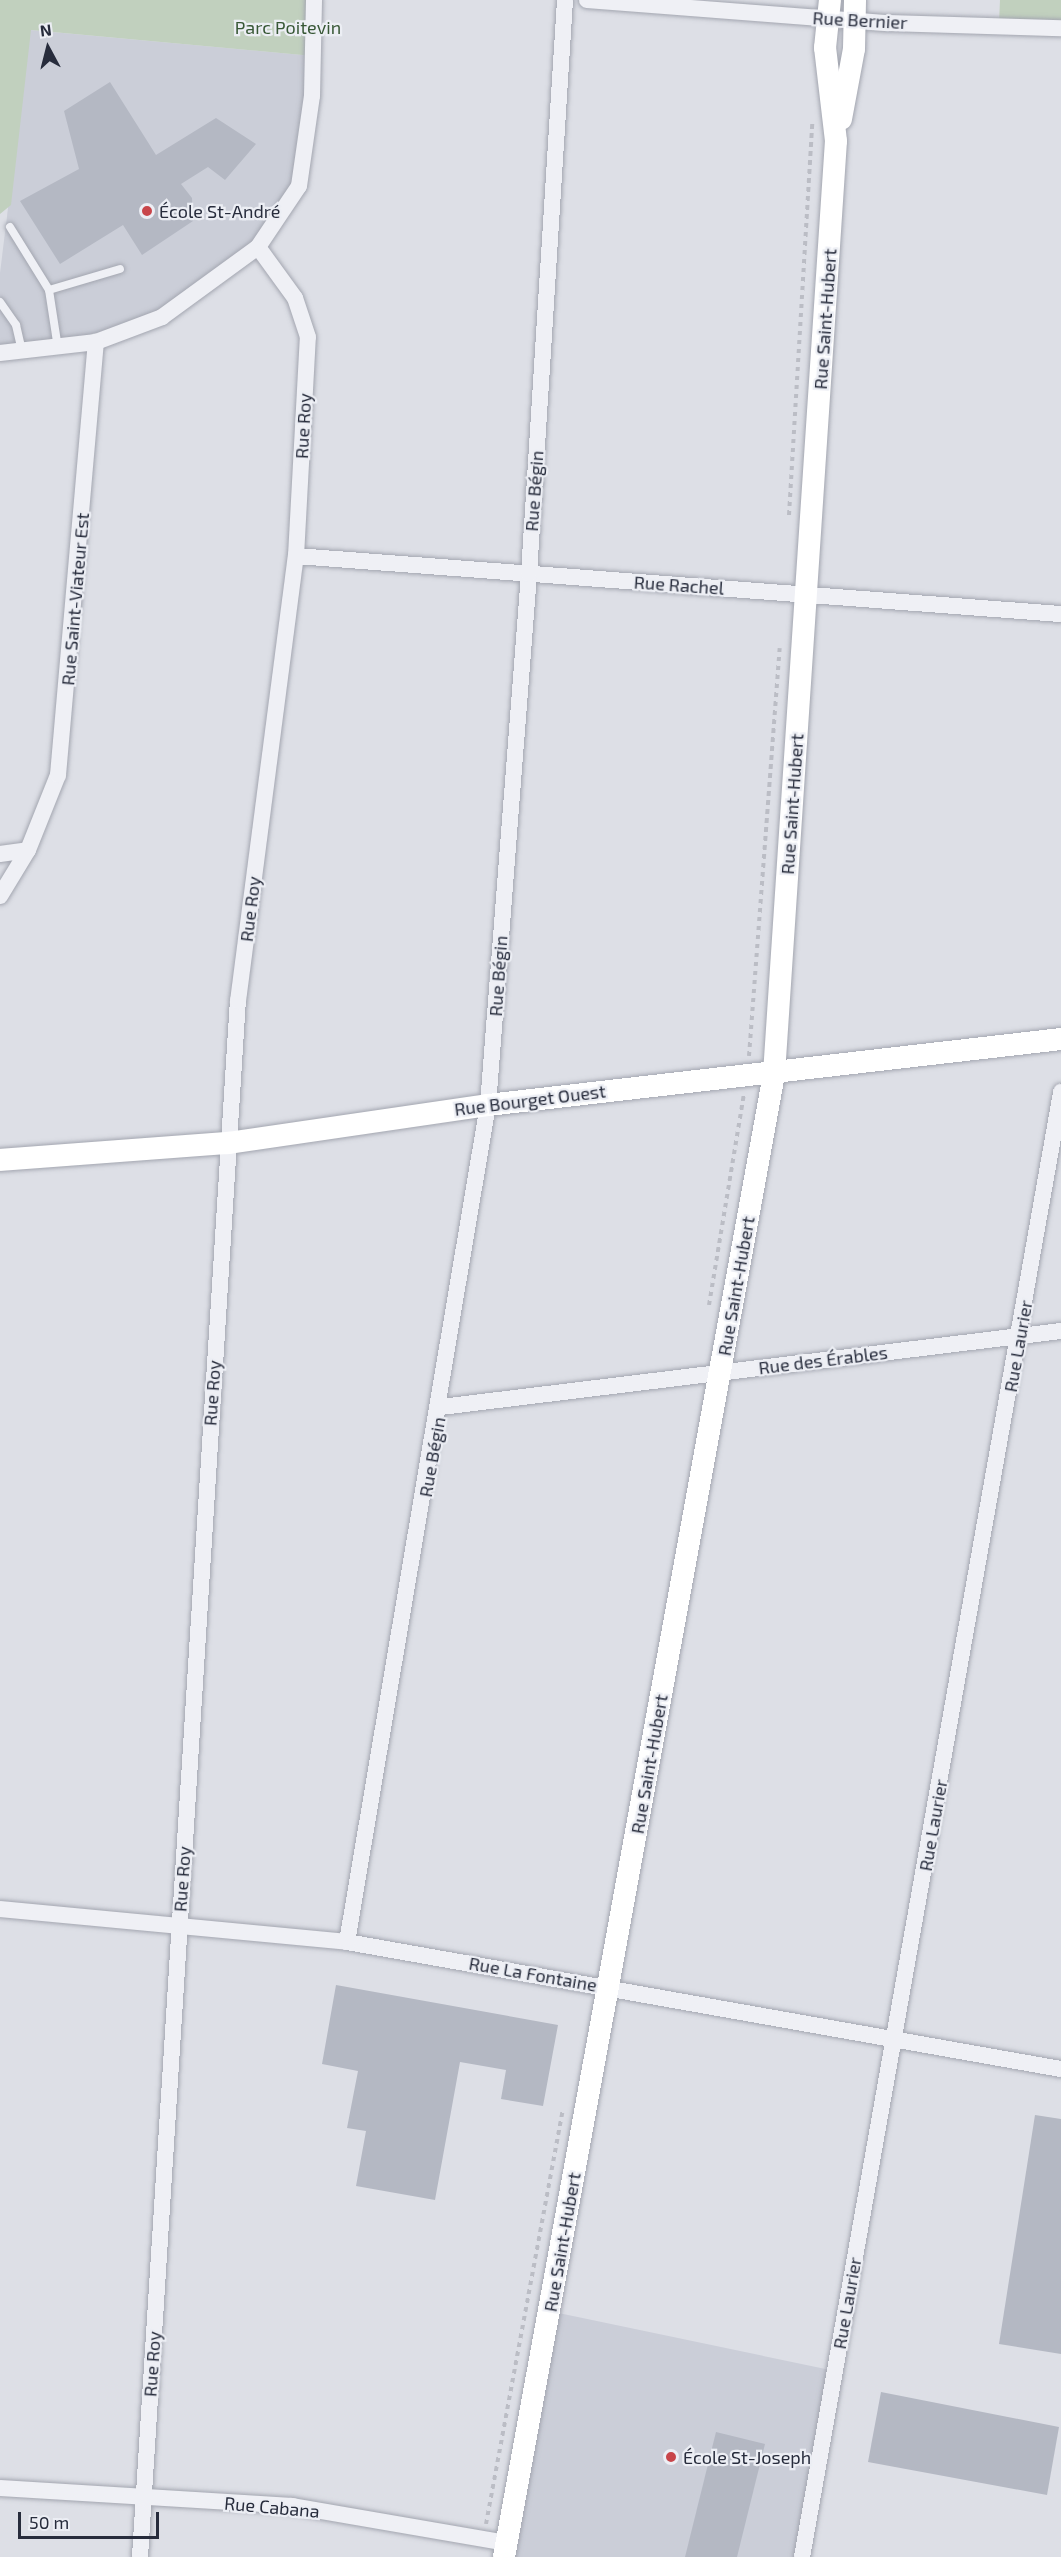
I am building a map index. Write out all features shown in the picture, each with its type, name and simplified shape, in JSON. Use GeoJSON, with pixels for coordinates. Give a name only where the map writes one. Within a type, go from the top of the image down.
{"type":"FeatureCollection","features":[{"type":"Feature","properties":{"kind":"street"},"geometry":{"type":"LineString","coordinates":[[0,353],[58,349],[96,342],[162,317],[258,247],[299,186],[312,96],[314,0]]}},
{"type":"Feature","properties":{"kind":"street","name":"Rue Bégin"},"geometry":{"type":"LineString","coordinates":[[347,1942],[441,1407],[488,1105],[529,574],[565,0]]}},
{"type":"Feature","properties":{"kind":"street","name":"Rue Bernier"},"geometry":{"type":"LineString","coordinates":[[587,0],[855,10],[1061,28]]}},
{"type":"Feature","properties":{"kind":"street","name":"Rue Saint-Hubert"},"geometry":{"type":"LineString","coordinates":[[505,2550],[774,1074],[837,141],[828,9]]}},
{"type":"Feature","properties":{"kind":"street"},"geometry":{"type":"LineString","coordinates":[[837,141],[855,10]]}},
{"type":"Feature","properties":{"kind":"street","name":"Rue Roy"},"geometry":{"type":"LineString","coordinates":[[140,2557],[238,1001],[296,556],[308,337],[295,298],[258,247]]}},
{"type":"Feature","properties":{"kind":"street","name":"Rue Saint-Viateur Est"},"geometry":{"type":"LineString","coordinates":[[0,896],[28,850],[58,775],[96,342]]}},
{"type":"Feature","properties":{"kind":"street","name":"Rue Rachel"},"geometry":{"type":"LineString","coordinates":[[296,556],[1061,614]]}},
{"type":"Feature","properties":{"kind":"street"},"geometry":{"type":"LineString","coordinates":[[0,854],[28,850]]}},
{"type":"Feature","properties":{"kind":"street","name":"Rue Bourget Ouest"},"geometry":{"type":"LineString","coordinates":[[0,1160],[228,1143],[488,1105],[774,1074],[1061,1039]]}},
{"type":"Feature","properties":{"kind":"street","name":"Rue Laurier"},"geometry":{"type":"LineString","coordinates":[[802,2557],[1021,1336],[1061,1092]]}},
{"type":"Feature","properties":{"kind":"street","name":"Rue des Érables"},"geometry":{"type":"LineString","coordinates":[[441,1407],[1061,1331]]}},
{"type":"Feature","properties":{"kind":"street","name":"Rue La Fontaine"},"geometry":{"type":"LineString","coordinates":[[0,1910],[180,1922],[347,1942],[894,2042],[1061,2069]]}},
{"type":"Feature","properties":{"kind":"street","name":"Rue Cabana"},"geometry":{"type":"LineString","coordinates":[[0,2488],[292,2506],[483,2539],[505,2550]]}},
{"type":"Feature","properties":{"kind":"lane"},"geometry":{"type":"LineString","coordinates":[[10,227],[49,290],[58,349]]}},
{"type":"Feature","properties":{"kind":"lane"},"geometry":{"type":"LineString","coordinates":[[49,290],[120,269]]}},
{"type":"Feature","properties":{"kind":"lane"},"geometry":{"type":"LineString","coordinates":[[0,302],[16,324],[22,352]]}},
{"type":"Feature","properties":{"kind":"path","name":"Rue Saint-Hubert"},"geometry":{"type":"LineString","coordinates":[[788,523],[813,112]]}},
{"type":"Feature","properties":{"kind":"path","name":"Rue Saint-Hubert"},"geometry":{"type":"LineString","coordinates":[[707,1318],[747,1076],[780,640]]}},
{"type":"Feature","properties":{"kind":"path","name":"Rue Saint-Hubert"},"geometry":{"type":"LineString","coordinates":[[483,2539],[565,2099]]}},
{"type":"Feature","properties":{"kind":"shaded area","name":"École St-André"},"geometry":{"type":"Polygon","coordinates":[[[30,30],[313,56],[310,171],[263,251],[183,310],[92,346],[0,355],[0,273],[30,30]]]}},
{"type":"Feature","properties":{"kind":"shaded area","name":"École St-Joseph"},"geometry":{"type":"Polygon","coordinates":[[[549,2311],[835,2371],[802,2557],[504,2557],[549,2311]]]}},
{"type":"Feature","properties":{"kind":"green space","name":"Parc Poitevin"},"geometry":{"type":"Polygon","coordinates":[[[0,0],[317,0],[313,56],[31,30],[11,205],[0,214],[0,0]]]}},
{"type":"Feature","properties":{"kind":"green space"},"geometry":{"type":"Polygon","coordinates":[[[1000,0],[1061,0],[1061,28],[999,24],[1000,0]]]}},
{"type":"Feature","properties":{"kind":"building"},"geometry":{"type":"Polygon","coordinates":[[[110,82],[156,155],[216,118],[256,144],[225,180],[208,167],[181,184],[192,198],[193,221],[142,255],[123,225],[60,264],[20,201],[79,169],[64,111],[110,82]]]}},
{"type":"Feature","properties":{"kind":"building"},"geometry":{"type":"Polygon","coordinates":[[[336,1985],[558,2025],[543,2106],[501,2099],[506,2070],[460,2062],[435,2200],[356,2186],[366,2131],[347,2128],[358,2071],[322,2064],[336,1985]]]}},
{"type":"Feature","properties":{"kind":"building"},"geometry":{"type":"Polygon","coordinates":[[[1035,2115],[1061,2119],[1061,2354],[999,2344],[1035,2115]]]}},
{"type":"Feature","properties":{"kind":"building"},"geometry":{"type":"Polygon","coordinates":[[[881,2392],[1059,2427],[1047,2495],[868,2462],[881,2392]]]}},
{"type":"Feature","properties":{"kind":"building","name":"École St-Joseph"},"geometry":{"type":"Polygon","coordinates":[[[716,2432],[765,2444],[737,2557],[685,2557],[716,2432]]]}},
{"type":"Feature","properties":{"kind":"place","name":"École St-André"},"geometry":{"type":"Point","coordinates":[147,211]}},
{"type":"Feature","properties":{"kind":"place","name":"École St-Joseph"},"geometry":{"type":"Point","coordinates":[671,2457]}}]}
